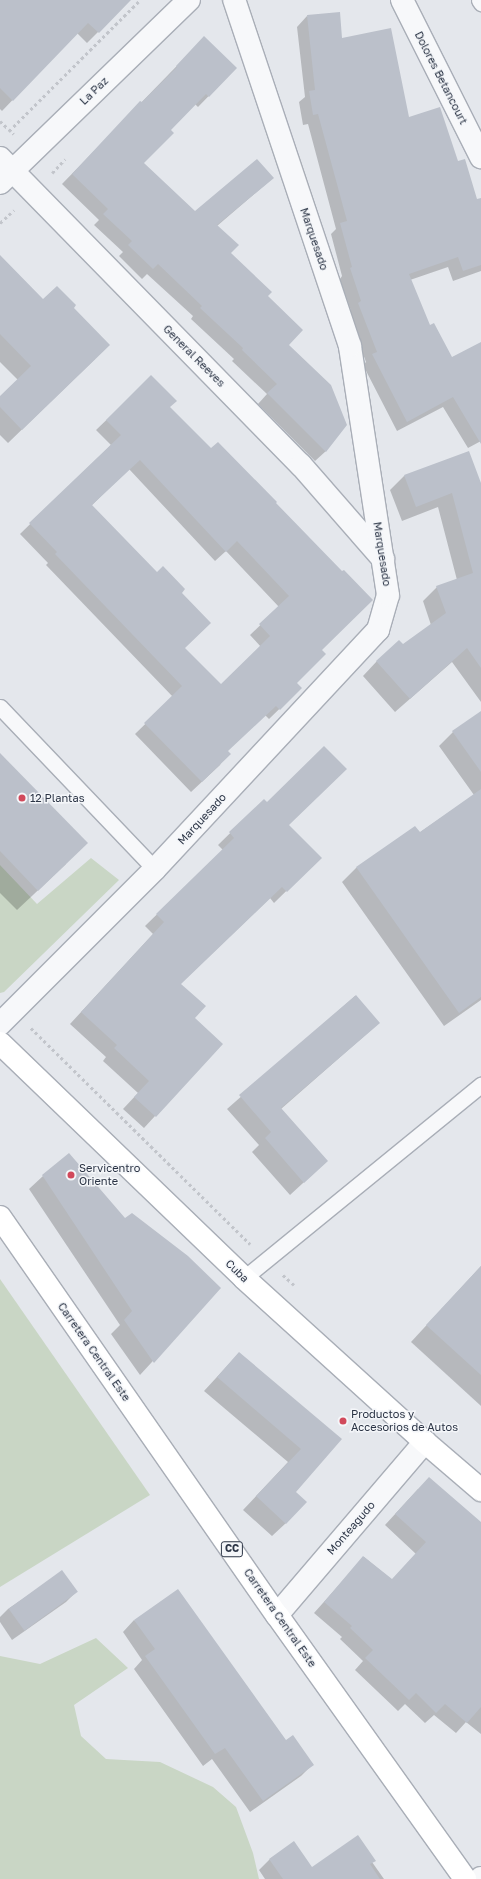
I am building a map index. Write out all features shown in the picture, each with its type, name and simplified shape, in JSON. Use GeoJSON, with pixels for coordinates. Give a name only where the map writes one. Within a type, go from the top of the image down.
{"type":"FeatureCollection","features":[{"type":"Feature","properties":{"kind":"main road","name":"Cuba"},"geometry":{"type":"LineString","coordinates":[[0,1043],[244,1278],[425,1442],[481,1490]]}},
{"type":"Feature","properties":{"kind":"main road","name":"Carretera Central Este"},"geometry":{"type":"LineString","coordinates":[[0,1218],[277,1614],[465,1879]]}},
{"type":"Feature","properties":{"kind":"street","name":"La Paz"},"geometry":{"type":"LineString","coordinates":[[4,171],[189,0]]}},
{"type":"Feature","properties":{"kind":"street","name":"Marquesado"},"geometry":{"type":"LineString","coordinates":[[7,1018],[155,869],[378,630],[388,595],[350,346],[234,0]]}},
{"type":"Feature","properties":{"kind":"street","name":"Dolores Betancourt"},"geometry":{"type":"LineString","coordinates":[[402,0],[481,157]]}},
{"type":"Feature","properties":{"kind":"street","name":"General Reeves"},"geometry":{"type":"LineString","coordinates":[[4,171],[301,465],[382,559]]}},
{"type":"Feature","properties":{"kind":"street","name":"Monteagudo"},"geometry":{"type":"LineString","coordinates":[[277,1614],[425,1442]]}},
{"type":"Feature","properties":{"kind":"lane"},"geometry":{"type":"LineString","coordinates":[[0,707],[155,869]]}},
{"type":"Feature","properties":{"kind":"lane"},"geometry":{"type":"LineString","coordinates":[[244,1278],[481,1085]]}},
{"type":"Feature","properties":{"kind":"path"},"geometry":{"type":"LineString","coordinates":[[5,135],[140,0]]}},
{"type":"Feature","properties":{"kind":"path"},"geometry":{"type":"LineString","coordinates":[[7,1018],[296,1287]]}},
{"type":"Feature","properties":{"kind":"green space"},"geometry":{"type":"Polygon","coordinates":[[[91,858],[119,880],[4,992],[0,993],[0,865],[37,904],[91,858]]]}},
{"type":"Feature","properties":{"kind":"green space"},"geometry":{"type":"Polygon","coordinates":[[[0,1279],[150,1495],[0,1587],[0,1279]]]}},
{"type":"Feature","properties":{"kind":"green space"},"geometry":{"type":"Polygon","coordinates":[[[96,1638],[128,1668],[74,1705],[81,1736],[106,1759],[160,1762],[213,1787],[236,1807],[253,1853],[259,1879],[0,1879],[0,1656],[40,1664],[96,1638]]]}},
{"type":"Feature","properties":{"kind":"building"},"geometry":{"type":"Polygon","coordinates":[[[0,0],[131,0],[99,33],[88,23],[13,101],[0,88],[0,0]]]}},
{"type":"Feature","properties":{"kind":"building"},"geometry":{"type":"Polygon","coordinates":[[[340,12],[342,38],[391,28],[409,117],[440,107],[458,161],[465,159],[477,199],[481,198],[481,265],[463,271],[458,257],[409,274],[430,325],[434,323],[452,357],[481,342],[481,444],[453,397],[407,422],[372,354],[377,352],[358,303],[361,301],[350,268],[352,267],[340,223],[347,221],[318,114],[313,115],[309,91],[315,90],[307,15],[340,12]]]}},
{"type":"Feature","properties":{"kind":"building"},"geometry":{"type":"Polygon","coordinates":[[[204,36],[237,68],[209,97],[206,94],[171,130],[174,133],[144,163],[195,211],[257,159],[274,178],[217,225],[239,245],[231,253],[272,292],[268,296],[303,330],[289,345],[331,385],[347,425],[326,452],[267,393],[277,384],[242,350],[243,348],[200,308],[202,306],[158,264],[153,269],[128,245],[132,241],[103,214],[108,209],[72,174],[140,101],[142,102],[177,67],[176,66],[204,36]]]}},
{"type":"Feature","properties":{"kind":"building"},"geometry":{"type":"Polygon","coordinates":[[[0,255],[43,299],[57,286],[76,305],[74,308],[110,345],[22,430],[0,407],[0,396],[31,366],[0,334],[0,255]]]}},
{"type":"Feature","properties":{"kind":"building"},"geometry":{"type":"Polygon","coordinates":[[[151,375],[177,401],[170,407],[211,448],[218,442],[342,571],[344,570],[373,600],[322,650],[326,654],[297,683],[302,688],[280,710],[276,706],[228,751],[231,754],[202,782],[144,723],[182,686],[55,554],[57,552],[29,523],[121,435],[106,420],[151,375]],[[140,460],[92,505],[157,572],[163,566],[185,589],[182,593],[211,623],[185,648],[221,684],[270,636],[259,624],[289,596],[237,541],[226,552],[140,460]]]}},
{"type":"Feature","properties":{"kind":"building"},"geometry":{"type":"Polygon","coordinates":[[[469,451],[481,483],[481,668],[467,648],[410,699],[376,661],[399,640],[403,644],[446,613],[436,586],[473,573],[452,493],[416,507],[404,475],[469,451]]]}},
{"type":"Feature","properties":{"kind":"building"},"geometry":{"type":"Polygon","coordinates":[[[481,711],[481,772],[452,731],[481,711]]]}},
{"type":"Feature","properties":{"kind":"building"},"geometry":{"type":"Polygon","coordinates":[[[324,746],[347,769],[289,825],[322,858],[287,892],[282,887],[181,984],[206,1006],[195,1018],[223,1044],[156,1117],[134,1097],[149,1081],[114,1048],[117,1045],[81,1012],[164,922],[156,914],[234,838],[229,832],[264,799],[267,802],[324,746]]]}},
{"type":"Feature","properties":{"kind":"building","name":"12 Plantas"},"geometry":{"type":"Polygon","coordinates":[[[0,753],[88,843],[38,891],[0,851],[0,753]]]}},
{"type":"Feature","properties":{"kind":"building"},"geometry":{"type":"Polygon","coordinates":[[[481,789],[481,997],[459,1013],[356,867],[415,826],[420,832],[481,789]]]}},
{"type":"Feature","properties":{"kind":"building"},"geometry":{"type":"Polygon","coordinates":[[[356,995],[380,1023],[281,1108],[328,1161],[304,1183],[265,1138],[271,1132],[239,1095],[356,995]]]}},
{"type":"Feature","properties":{"kind":"building"},"geometry":{"type":"Polygon","coordinates":[[[69,1153],[125,1218],[132,1213],[188,1256],[221,1288],[154,1363],[124,1320],[132,1311],[42,1175],[69,1153]]]}},
{"type":"Feature","properties":{"kind":"building"},"geometry":{"type":"Polygon","coordinates":[[[481,1266],[481,1375],[426,1325],[481,1266]]]}},
{"type":"Feature","properties":{"kind":"building"},"geometry":{"type":"Polygon","coordinates":[[[239,1352],[342,1439],[296,1492],[307,1502],[286,1524],[256,1496],[301,1449],[217,1377],[239,1352]]]}},
{"type":"Feature","properties":{"kind":"building"},"geometry":{"type":"Polygon","coordinates":[[[429,1477],[481,1522],[481,1707],[467,1723],[445,1704],[436,1713],[416,1693],[409,1700],[365,1658],[373,1650],[350,1628],[352,1626],[324,1602],[363,1556],[392,1579],[426,1542],[395,1514],[429,1477]]]}},
{"type":"Feature","properties":{"kind":"building"},"geometry":{"type":"Polygon","coordinates":[[[62,1570],[78,1592],[24,1631],[9,1609],[62,1570]]]}},
{"type":"Feature","properties":{"kind":"building"},"geometry":{"type":"Polygon","coordinates":[[[178,1589],[286,1740],[293,1735],[314,1765],[263,1801],[225,1748],[215,1754],[145,1656],[155,1649],[134,1620],[178,1589]]]}},
{"type":"Feature","properties":{"kind":"building"},"geometry":{"type":"Polygon","coordinates":[[[358,1835],[376,1861],[370,1864],[380,1879],[283,1879],[269,1859],[294,1841],[312,1867],[358,1835]]]}},
{"type":"Feature","properties":{"kind":"place","name":"12 Plantas"},"geometry":{"type":"Point","coordinates":[22,798]}},
{"type":"Feature","properties":{"kind":"place","name":"Servicentro Oriente"},"geometry":{"type":"Point","coordinates":[71,1175]}},
{"type":"Feature","properties":{"kind":"place","name":"Productos y Accesorios de Autos"},"geometry":{"type":"Point","coordinates":[343,1421]}}]}
